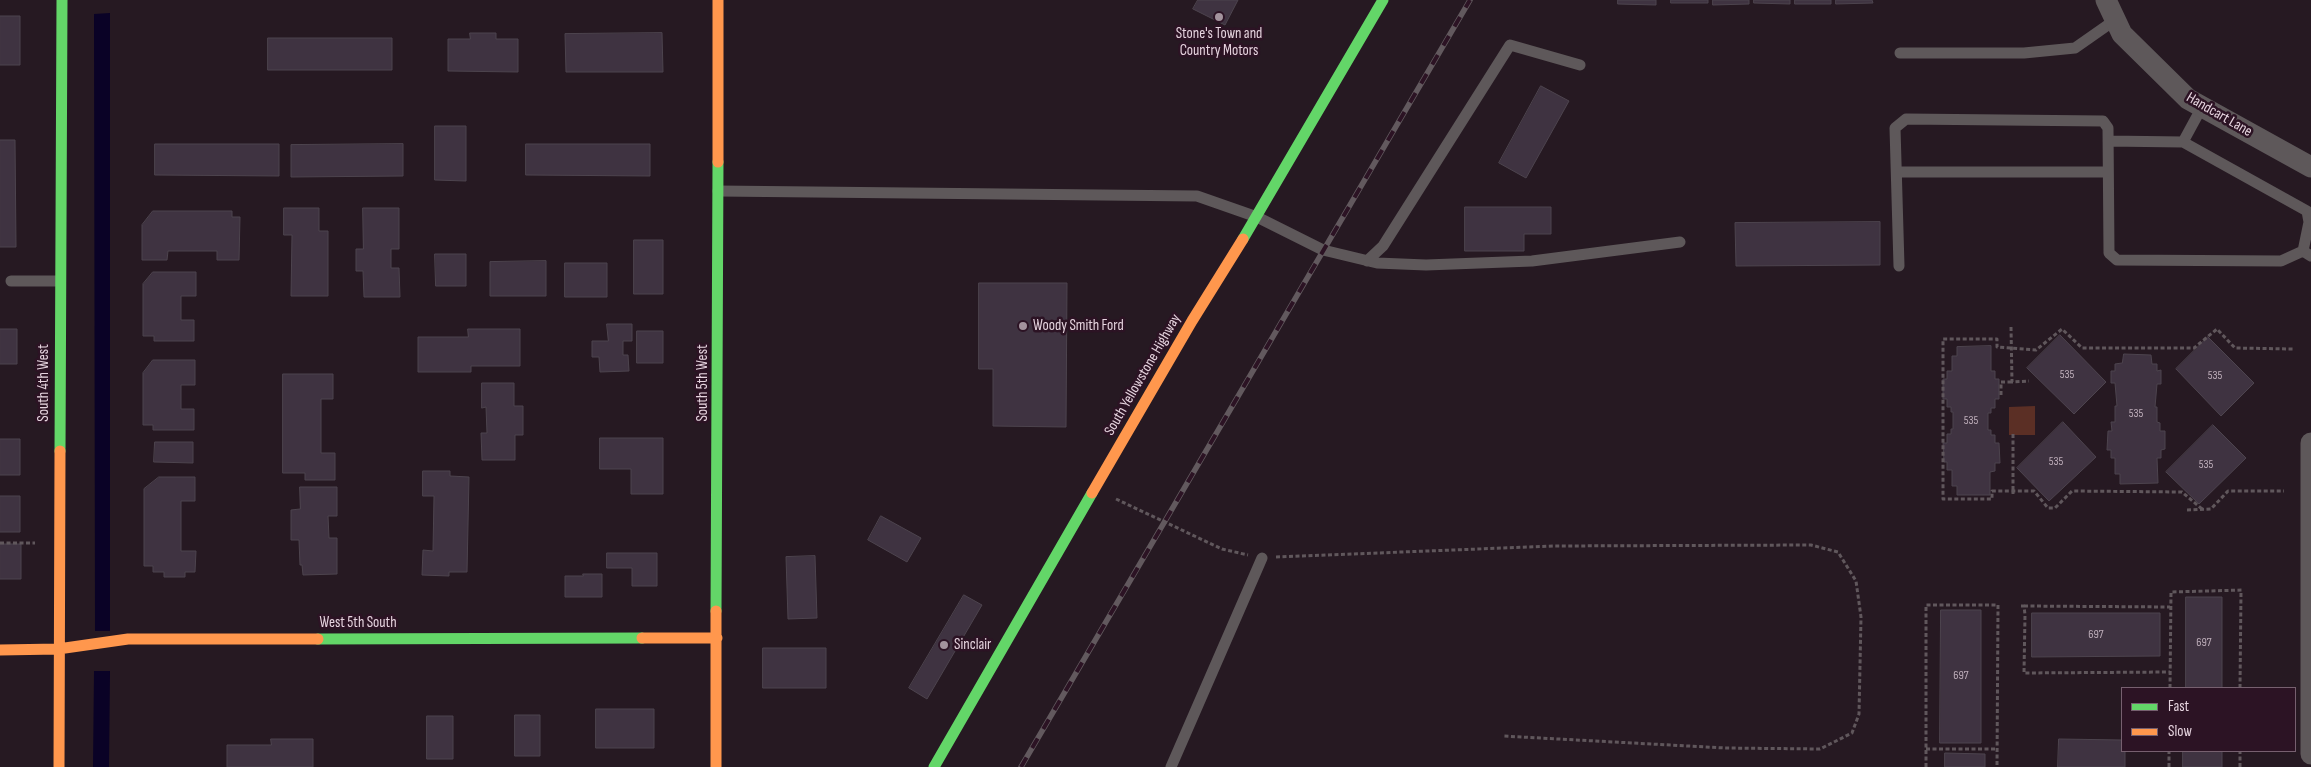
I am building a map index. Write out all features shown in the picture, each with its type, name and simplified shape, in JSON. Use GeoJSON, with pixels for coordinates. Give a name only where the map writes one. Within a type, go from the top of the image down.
{"type":"FeatureCollection","features":[{"type":"Feature","properties":{"kind":"street","name":"South 4th West"},"geometry":{"type":"LineString","coordinates":[[59,767],[62,0]]}},
{"type":"Feature","properties":{"kind":"street","name":"South 5th West"},"geometry":{"type":"LineString","coordinates":[[716,767],[718,638],[718,0]]}},
{"type":"Feature","properties":{"kind":"street","name":"South Yellowstone Highway"},"geometry":{"type":"LineString","coordinates":[[934,767],[1192,321],[1257,217],[1383,0]]}},
{"type":"Feature","properties":{"kind":"street","name":"Handcart Lane"},"geometry":{"type":"LineString","coordinates":[[2106,0],[2122,34],[2188,99],[2311,167]]}},
{"type":"Feature","properties":{"kind":"street"},"geometry":{"type":"LineString","coordinates":[[2311,443],[2311,754]]}},
{"type":"Feature","properties":{"kind":"street","name":"West 5th South"},"geometry":{"type":"LineString","coordinates":[[0,650],[58,649],[138,639],[718,638]]}},
{"type":"Feature","properties":{"kind":"lane"},"geometry":{"type":"LineString","coordinates":[[1900,53],[2024,53],[2075,48],[2116,20]]}},
{"type":"Feature","properties":{"kind":"lane"},"geometry":{"type":"LineString","coordinates":[[1367,261],[1383,246],[1510,46],[1580,66]]}},
{"type":"Feature","properties":{"kind":"lane"},"geometry":{"type":"LineString","coordinates":[[2183,142],[2202,107]]}},
{"type":"Feature","properties":{"kind":"lane"},"geometry":{"type":"LineString","coordinates":[[1899,266],[1895,128],[1906,119],[2103,121],[2108,128],[2108,141],[2108,172],[2109,254],[2117,260],[2281,261],[2307,253],[2309,222],[2307,210],[2183,142],[2108,141]]}},
{"type":"Feature","properties":{"kind":"lane"},"geometry":{"type":"LineString","coordinates":[[1897,172],[2108,172]]}},
{"type":"Feature","properties":{"kind":"lane"},"geometry":{"type":"LineString","coordinates":[[718,191],[1197,196],[1257,217],[1323,250],[1367,261],[1426,265],[1532,261],[1680,242]]}},
{"type":"Feature","properties":{"kind":"lane"},"geometry":{"type":"LineString","coordinates":[[12,281],[60,281]]}},
{"type":"Feature","properties":{"kind":"lane"},"geometry":{"type":"LineString","coordinates":[[1171,767],[1262,558]]}},
{"type":"Feature","properties":{"kind":"path"},"geometry":{"type":"LineString","coordinates":[[2011,327],[2012,382]]}},
{"type":"Feature","properties":{"kind":"path"},"geometry":{"type":"LineString","coordinates":[[2202,509],[2182,492],[2072,491],[2055,508],[2048,508],[2034,491],[2013,493],[1992,491],[1992,499],[1943,499],[1943,339],[1997,339],[1997,347],[2036,350],[2062,329],[2082,348],[2194,348],[2217,329],[2235,348],[2293,349]]}},
{"type":"Feature","properties":{"kind":"path"},"geometry":{"type":"LineString","coordinates":[[2001,395],[2001,382],[2029,381]]}},
{"type":"Feature","properties":{"kind":"path"},"geometry":{"type":"LineString","coordinates":[[2013,434],[2013,493]]}},
{"type":"Feature","properties":{"kind":"path"},"geometry":{"type":"LineString","coordinates":[[1095,489],[1222,549],[1262,558],[1554,546],[1811,545],[1838,552],[1856,581],[1861,617],[1859,714],[1852,733],[1820,749],[1725,748],[1502,736]]}},
{"type":"Feature","properties":{"kind":"path"},"geometry":{"type":"LineString","coordinates":[[2187,510],[2211,509],[2228,491],[2284,491]]}},
{"type":"Feature","properties":{"kind":"path"},"geometry":{"type":"LineString","coordinates":[[0,543],[35,544]]}},
{"type":"Feature","properties":{"kind":"path"},"geometry":{"type":"LineString","coordinates":[[2170,687],[2171,592],[2242,590],[2240,687]]}},
{"type":"Feature","properties":{"kind":"path"},"geometry":{"type":"LineString","coordinates":[[1926,767],[1926,605],[2000,606],[1997,767]]}},
{"type":"Feature","properties":{"kind":"path"},"geometry":{"type":"LineString","coordinates":[[2170,607],[2022,606],[2024,673],[2170,672]]}},
{"type":"Feature","properties":{"kind":"path"},"geometry":{"type":"LineString","coordinates":[[1926,748],[1997,748]]}},
{"type":"Feature","properties":{"kind":"path"},"geometry":{"type":"LineString","coordinates":[[2169,752],[2169,767]]}},
{"type":"Feature","properties":{"kind":"path"},"geometry":{"type":"LineString","coordinates":[[2240,752],[2240,767]]}},
{"type":"Feature","properties":{"kind":"shaded area"},"geometry":{"type":"Polygon","coordinates":[[[110,13],[110,631],[95,631],[94,14],[110,13]]]}},
{"type":"Feature","properties":{"kind":"shaded area"},"geometry":{"type":"Polygon","coordinates":[[[2035,406],[2035,435],[2009,435],[2009,407],[2035,406]]]}},
{"type":"Feature","properties":{"kind":"shaded area"},"geometry":{"type":"Polygon","coordinates":[[[94,671],[110,671],[109,767],[93,767],[94,671]]]}},
{"type":"Feature","properties":{"kind":"building","name":"Stone's Town and Country Motors"},"geometry":{"type":"Polygon","coordinates":[[[1198,0],[1238,0],[1225,25],[1193,9],[1198,0]]]}},
{"type":"Feature","properties":{"kind":"building"},"geometry":{"type":"Polygon","coordinates":[[[1618,0],[1656,0],[1656,5],[1618,4],[1618,0]]]}},
{"type":"Feature","properties":{"kind":"building"},"geometry":{"type":"Polygon","coordinates":[[[1671,0],[1708,0],[1708,3],[1671,3],[1671,0]]]}},
{"type":"Feature","properties":{"kind":"building"},"geometry":{"type":"Polygon","coordinates":[[[1713,0],[1749,0],[1749,4],[1713,5],[1713,0]]]}},
{"type":"Feature","properties":{"kind":"building"},"geometry":{"type":"Polygon","coordinates":[[[1754,0],[1790,0],[1790,4],[1754,3],[1754,0]]]}},
{"type":"Feature","properties":{"kind":"building"},"geometry":{"type":"Polygon","coordinates":[[[1795,0],[1831,0],[1831,4],[1795,4],[1795,0]]]}},
{"type":"Feature","properties":{"kind":"building"},"geometry":{"type":"Polygon","coordinates":[[[1836,0],[1872,0],[1873,3],[1836,4],[1836,0]]]}},
{"type":"Feature","properties":{"kind":"building"},"geometry":{"type":"Polygon","coordinates":[[[0,16],[20,16],[20,65],[0,65],[0,16]]]}},
{"type":"Feature","properties":{"kind":"building"},"geometry":{"type":"Polygon","coordinates":[[[470,33],[496,33],[496,39],[518,39],[518,72],[448,71],[448,39],[470,39],[470,33]]]}},
{"type":"Feature","properties":{"kind":"building"},"geometry":{"type":"Polygon","coordinates":[[[662,33],[663,72],[566,72],[565,34],[662,33]]]}},
{"type":"Feature","properties":{"kind":"building"},"geometry":{"type":"Polygon","coordinates":[[[268,38],[392,38],[392,70],[268,70],[268,38]]]}},
{"type":"Feature","properties":{"kind":"building"},"geometry":{"type":"Polygon","coordinates":[[[1541,86],[1569,101],[1526,178],[1499,163],[1541,86]]]}},
{"type":"Feature","properties":{"kind":"building"},"geometry":{"type":"Polygon","coordinates":[[[435,126],[466,126],[466,181],[435,180],[435,126]]]}},
{"type":"Feature","properties":{"kind":"building"},"geometry":{"type":"Polygon","coordinates":[[[0,140],[15,140],[16,247],[0,247],[0,140]]]}},
{"type":"Feature","properties":{"kind":"building"},"geometry":{"type":"Polygon","coordinates":[[[155,144],[279,144],[279,176],[155,175],[155,144]]]}},
{"type":"Feature","properties":{"kind":"building"},"geometry":{"type":"Polygon","coordinates":[[[403,144],[403,176],[291,177],[291,145],[403,144]]]}},
{"type":"Feature","properties":{"kind":"building"},"geometry":{"type":"Polygon","coordinates":[[[526,144],[650,144],[650,176],[526,175],[526,144]]]}},
{"type":"Feature","properties":{"kind":"building"},"geometry":{"type":"Polygon","coordinates":[[[1465,207],[1551,207],[1551,234],[1524,234],[1524,251],[1465,251],[1465,207]]]}},
{"type":"Feature","properties":{"kind":"building"},"geometry":{"type":"Polygon","coordinates":[[[284,208],[319,208],[319,231],[328,231],[328,296],[291,296],[292,235],[284,235],[284,208]]]}},
{"type":"Feature","properties":{"kind":"building"},"geometry":{"type":"Polygon","coordinates":[[[363,208],[399,208],[399,249],[391,249],[391,268],[399,268],[400,297],[364,297],[363,271],[356,271],[356,249],[363,249],[363,208]]]}},
{"type":"Feature","properties":{"kind":"building"},"geometry":{"type":"Polygon","coordinates":[[[153,211],[232,211],[232,217],[240,217],[239,260],[217,260],[217,251],[168,251],[167,260],[142,260],[142,225],[153,211]]]}},
{"type":"Feature","properties":{"kind":"building"},"geometry":{"type":"Polygon","coordinates":[[[1880,222],[1880,265],[1736,266],[1735,223],[1880,222]]]}},
{"type":"Feature","properties":{"kind":"building"},"geometry":{"type":"Polygon","coordinates":[[[634,240],[663,240],[663,294],[634,294],[634,240]]]}},
{"type":"Feature","properties":{"kind":"building"},"geometry":{"type":"Polygon","coordinates":[[[435,254],[466,254],[466,286],[436,286],[435,254]]]}},
{"type":"Feature","properties":{"kind":"building"},"geometry":{"type":"Polygon","coordinates":[[[546,261],[546,296],[490,296],[490,262],[546,261]]]}},
{"type":"Feature","properties":{"kind":"building"},"geometry":{"type":"Polygon","coordinates":[[[565,263],[607,263],[607,297],[565,297],[565,263]]]}},
{"type":"Feature","properties":{"kind":"building"},"geometry":{"type":"Polygon","coordinates":[[[153,272],[196,272],[196,296],[181,296],[181,320],[194,320],[194,341],[154,341],[154,336],[143,336],[143,284],[153,272]]]}},
{"type":"Feature","properties":{"kind":"building","name":"Woody Smith Ford"},"geometry":{"type":"Polygon","coordinates":[[[979,283],[1067,283],[1066,427],[993,426],[993,369],[979,369],[979,283]]]}},
{"type":"Feature","properties":{"kind":"building"},"geometry":{"type":"Polygon","coordinates":[[[607,324],[632,324],[632,341],[623,341],[623,355],[628,355],[629,371],[600,372],[599,357],[592,357],[592,341],[608,341],[607,324]]]}},
{"type":"Feature","properties":{"kind":"building"},"geometry":{"type":"Polygon","coordinates":[[[0,329],[17,329],[17,364],[0,364],[0,329]]]}},
{"type":"Feature","properties":{"kind":"building"},"geometry":{"type":"Polygon","coordinates":[[[468,329],[520,329],[520,366],[471,366],[471,372],[418,372],[418,337],[468,337],[468,329]]]}},
{"type":"Feature","properties":{"kind":"building"},"geometry":{"type":"Polygon","coordinates":[[[637,331],[663,331],[663,363],[637,363],[637,331]]]}},
{"type":"Feature","properties":{"kind":"building"},"geometry":{"type":"Polygon","coordinates":[[[2060,335],[2106,382],[2074,414],[2027,368],[2060,335]]]}},
{"type":"Feature","properties":{"kind":"building"},"geometry":{"type":"Polygon","coordinates":[[[2208,337],[2254,383],[2221,416],[2176,369],[2208,337]]]}},
{"type":"Feature","properties":{"kind":"building"},"geometry":{"type":"Polygon","coordinates":[[[1991,346],[1991,371],[1995,371],[1995,379],[1999,379],[1999,399],[1995,399],[1995,408],[1991,408],[1991,413],[1988,413],[1988,430],[1991,430],[1991,435],[1995,435],[1995,443],[1999,443],[2000,463],[1995,463],[1995,471],[1990,472],[1990,495],[1957,495],[1957,486],[1952,486],[1952,470],[1947,470],[1947,462],[1944,462],[1943,443],[1947,443],[1947,434],[1951,434],[1951,429],[1953,429],[1953,412],[1951,412],[1951,407],[1947,407],[1947,399],[1943,399],[1943,379],[1947,379],[1947,371],[1952,371],[1952,356],[1957,356],[1957,347],[1991,346]]]}},
{"type":"Feature","properties":{"kind":"building"},"geometry":{"type":"Polygon","coordinates":[[[2124,354],[2151,355],[2152,364],[2157,364],[2157,371],[2161,370],[2161,384],[2157,384],[2155,407],[2157,407],[2157,422],[2160,423],[2160,431],[2165,431],[2165,449],[2161,450],[2161,458],[2157,458],[2158,483],[2120,484],[2120,474],[2115,474],[2115,458],[2111,458],[2111,450],[2107,450],[2108,431],[2112,431],[2111,422],[2115,422],[2115,406],[2117,406],[2115,383],[2111,383],[2111,371],[2115,371],[2115,364],[2122,363],[2124,354]]]}},
{"type":"Feature","properties":{"kind":"building"},"geometry":{"type":"Polygon","coordinates":[[[153,360],[195,360],[195,385],[181,385],[181,409],[194,409],[194,430],[153,430],[153,425],[143,425],[143,373],[153,360]]]}},
{"type":"Feature","properties":{"kind":"building"},"geometry":{"type":"Polygon","coordinates":[[[283,374],[333,374],[333,399],[321,399],[321,453],[335,453],[335,480],[305,480],[305,473],[283,473],[283,374]]]}},
{"type":"Feature","properties":{"kind":"building"},"geometry":{"type":"Polygon","coordinates":[[[482,383],[514,383],[514,406],[523,406],[523,435],[515,435],[515,460],[482,460],[481,433],[487,433],[486,407],[482,408],[482,383]]]}},
{"type":"Feature","properties":{"kind":"building"},"geometry":{"type":"Polygon","coordinates":[[[2063,422],[2096,457],[2049,501],[2017,468],[2063,422]]]}},
{"type":"Feature","properties":{"kind":"building"},"geometry":{"type":"Polygon","coordinates":[[[2213,425],[2246,458],[2199,504],[2166,472],[2213,425]]]}},
{"type":"Feature","properties":{"kind":"building"},"geometry":{"type":"Polygon","coordinates":[[[600,438],[663,438],[663,494],[631,494],[631,469],[600,469],[600,438]]]}},
{"type":"Feature","properties":{"kind":"building"},"geometry":{"type":"Polygon","coordinates":[[[0,439],[20,439],[20,475],[0,475],[0,439]]]}},
{"type":"Feature","properties":{"kind":"building"},"geometry":{"type":"Polygon","coordinates":[[[155,442],[193,442],[193,463],[154,462],[155,442]]]}},
{"type":"Feature","properties":{"kind":"building"},"geometry":{"type":"Polygon","coordinates":[[[423,471],[450,471],[450,476],[469,477],[467,572],[449,572],[449,576],[422,575],[423,550],[433,551],[434,496],[423,496],[423,471]]]}},
{"type":"Feature","properties":{"kind":"building"},"geometry":{"type":"Polygon","coordinates":[[[159,477],[195,477],[195,501],[181,501],[181,551],[196,551],[195,572],[185,572],[185,577],[164,577],[164,572],[153,572],[153,566],[144,566],[144,489],[159,477]]]}},
{"type":"Feature","properties":{"kind":"building"},"geometry":{"type":"Polygon","coordinates":[[[300,487],[337,487],[337,516],[328,516],[329,538],[337,538],[337,574],[303,575],[302,565],[300,565],[299,540],[291,540],[291,510],[300,509],[300,487]]]}},
{"type":"Feature","properties":{"kind":"building"},"geometry":{"type":"Polygon","coordinates":[[[0,496],[20,496],[20,532],[0,532],[0,496]]]}},
{"type":"Feature","properties":{"kind":"building"},"geometry":{"type":"Polygon","coordinates":[[[881,516],[921,538],[907,562],[868,540],[881,516]]]}},
{"type":"Feature","properties":{"kind":"building"},"geometry":{"type":"Polygon","coordinates":[[[0,544],[21,544],[21,579],[0,579],[0,544]]]}},
{"type":"Feature","properties":{"kind":"building"},"geometry":{"type":"Polygon","coordinates":[[[607,553],[657,553],[657,586],[632,586],[632,568],[607,568],[607,553]]]}},
{"type":"Feature","properties":{"kind":"building"},"geometry":{"type":"Polygon","coordinates":[[[815,556],[817,618],[788,619],[786,557],[815,556]]]}},
{"type":"Feature","properties":{"kind":"building"},"geometry":{"type":"Polygon","coordinates":[[[583,574],[602,574],[602,597],[565,597],[565,576],[583,576],[583,574]]]}},
{"type":"Feature","properties":{"kind":"building"},"geometry":{"type":"Polygon","coordinates":[[[964,595],[982,605],[927,699],[909,688],[964,595]]]}},
{"type":"Feature","properties":{"kind":"building"},"geometry":{"type":"Polygon","coordinates":[[[2186,597],[2222,597],[2222,687],[2186,687],[2186,597]]]}},
{"type":"Feature","properties":{"kind":"building"},"geometry":{"type":"Polygon","coordinates":[[[1941,610],[1981,610],[1981,743],[1940,743],[1941,610]]]}},
{"type":"Feature","properties":{"kind":"building"},"geometry":{"type":"Polygon","coordinates":[[[2032,613],[2160,613],[2160,656],[2032,657],[2032,613]]]}},
{"type":"Feature","properties":{"kind":"building"},"geometry":{"type":"Polygon","coordinates":[[[763,648],[826,648],[826,688],[763,688],[763,648]]]}},
{"type":"Feature","properties":{"kind":"building"},"geometry":{"type":"Polygon","coordinates":[[[596,709],[654,709],[654,748],[596,748],[596,709]]]}},
{"type":"Feature","properties":{"kind":"building"},"geometry":{"type":"Polygon","coordinates":[[[515,715],[540,715],[540,756],[515,756],[515,715]]]}},
{"type":"Feature","properties":{"kind":"building"},"geometry":{"type":"Polygon","coordinates":[[[427,716],[453,716],[453,759],[427,759],[427,716]]]}},
{"type":"Feature","properties":{"kind":"building"},"geometry":{"type":"Polygon","coordinates":[[[271,739],[313,739],[313,767],[227,767],[227,745],[271,745],[271,739]]]}},
{"type":"Feature","properties":{"kind":"building"},"geometry":{"type":"Polygon","coordinates":[[[2059,739],[2121,740],[2121,752],[2125,752],[2125,767],[2058,767],[2059,739]]]}},
{"type":"Feature","properties":{"kind":"building"},"geometry":{"type":"Polygon","coordinates":[[[2183,752],[2222,752],[2222,767],[2183,767],[2183,752]]]}},
{"type":"Feature","properties":{"kind":"building"},"geometry":{"type":"Polygon","coordinates":[[[1945,753],[1985,754],[1985,767],[1945,767],[1945,753]]]}},
{"type":"Feature","properties":{"kind":"railway"},"geometry":{"type":"LineString","coordinates":[[1021,767],[1470,0]]}},
{"type":"Feature","properties":{"kind":"traffic: fast"},"geometry":{"type":"LineString","coordinates":[[60,451],[62,0]]}},
{"type":"Feature","properties":{"kind":"traffic: fast"},"geometry":{"type":"LineString","coordinates":[[1243,239],[1383,0]]}},
{"type":"Feature","properties":{"kind":"traffic: fast"},"geometry":{"type":"LineString","coordinates":[[716,611],[718,162]]}},
{"type":"Feature","properties":{"kind":"traffic: fast"},"geometry":{"type":"LineString","coordinates":[[934,767],[1092,493]]}},
{"type":"Feature","properties":{"kind":"traffic: fast"},"geometry":{"type":"LineString","coordinates":[[318,639],[642,638]]}},
{"type":"Feature","properties":{"kind":"traffic: slow"},"geometry":{"type":"LineString","coordinates":[[718,0],[718,162]]}},
{"type":"Feature","properties":{"kind":"traffic: slow"},"geometry":{"type":"LineString","coordinates":[[1092,493],[1192,321],[1243,239]]}},
{"type":"Feature","properties":{"kind":"traffic: slow"},"geometry":{"type":"LineString","coordinates":[[59,767],[60,451]]}},
{"type":"Feature","properties":{"kind":"traffic: slow"},"geometry":{"type":"LineString","coordinates":[[716,611],[716,767]]}},
{"type":"Feature","properties":{"kind":"traffic: slow"},"geometry":{"type":"LineString","coordinates":[[642,638],[717,638]]}},
{"type":"Feature","properties":{"kind":"traffic: slow"},"geometry":{"type":"LineString","coordinates":[[0,650],[58,649],[128,639],[318,639]]}},
{"type":"Feature","properties":{"kind":"place","name":"Stone's Town and Country Motors"},"geometry":{"type":"Point","coordinates":[1219,17]}},
{"type":"Feature","properties":{"kind":"place","name":"Woody Smith Ford"},"geometry":{"type":"Point","coordinates":[1023,326]}},
{"type":"Feature","properties":{"kind":"place","name":"Sinclair"},"geometry":{"type":"Point","coordinates":[944,645]}}]}
